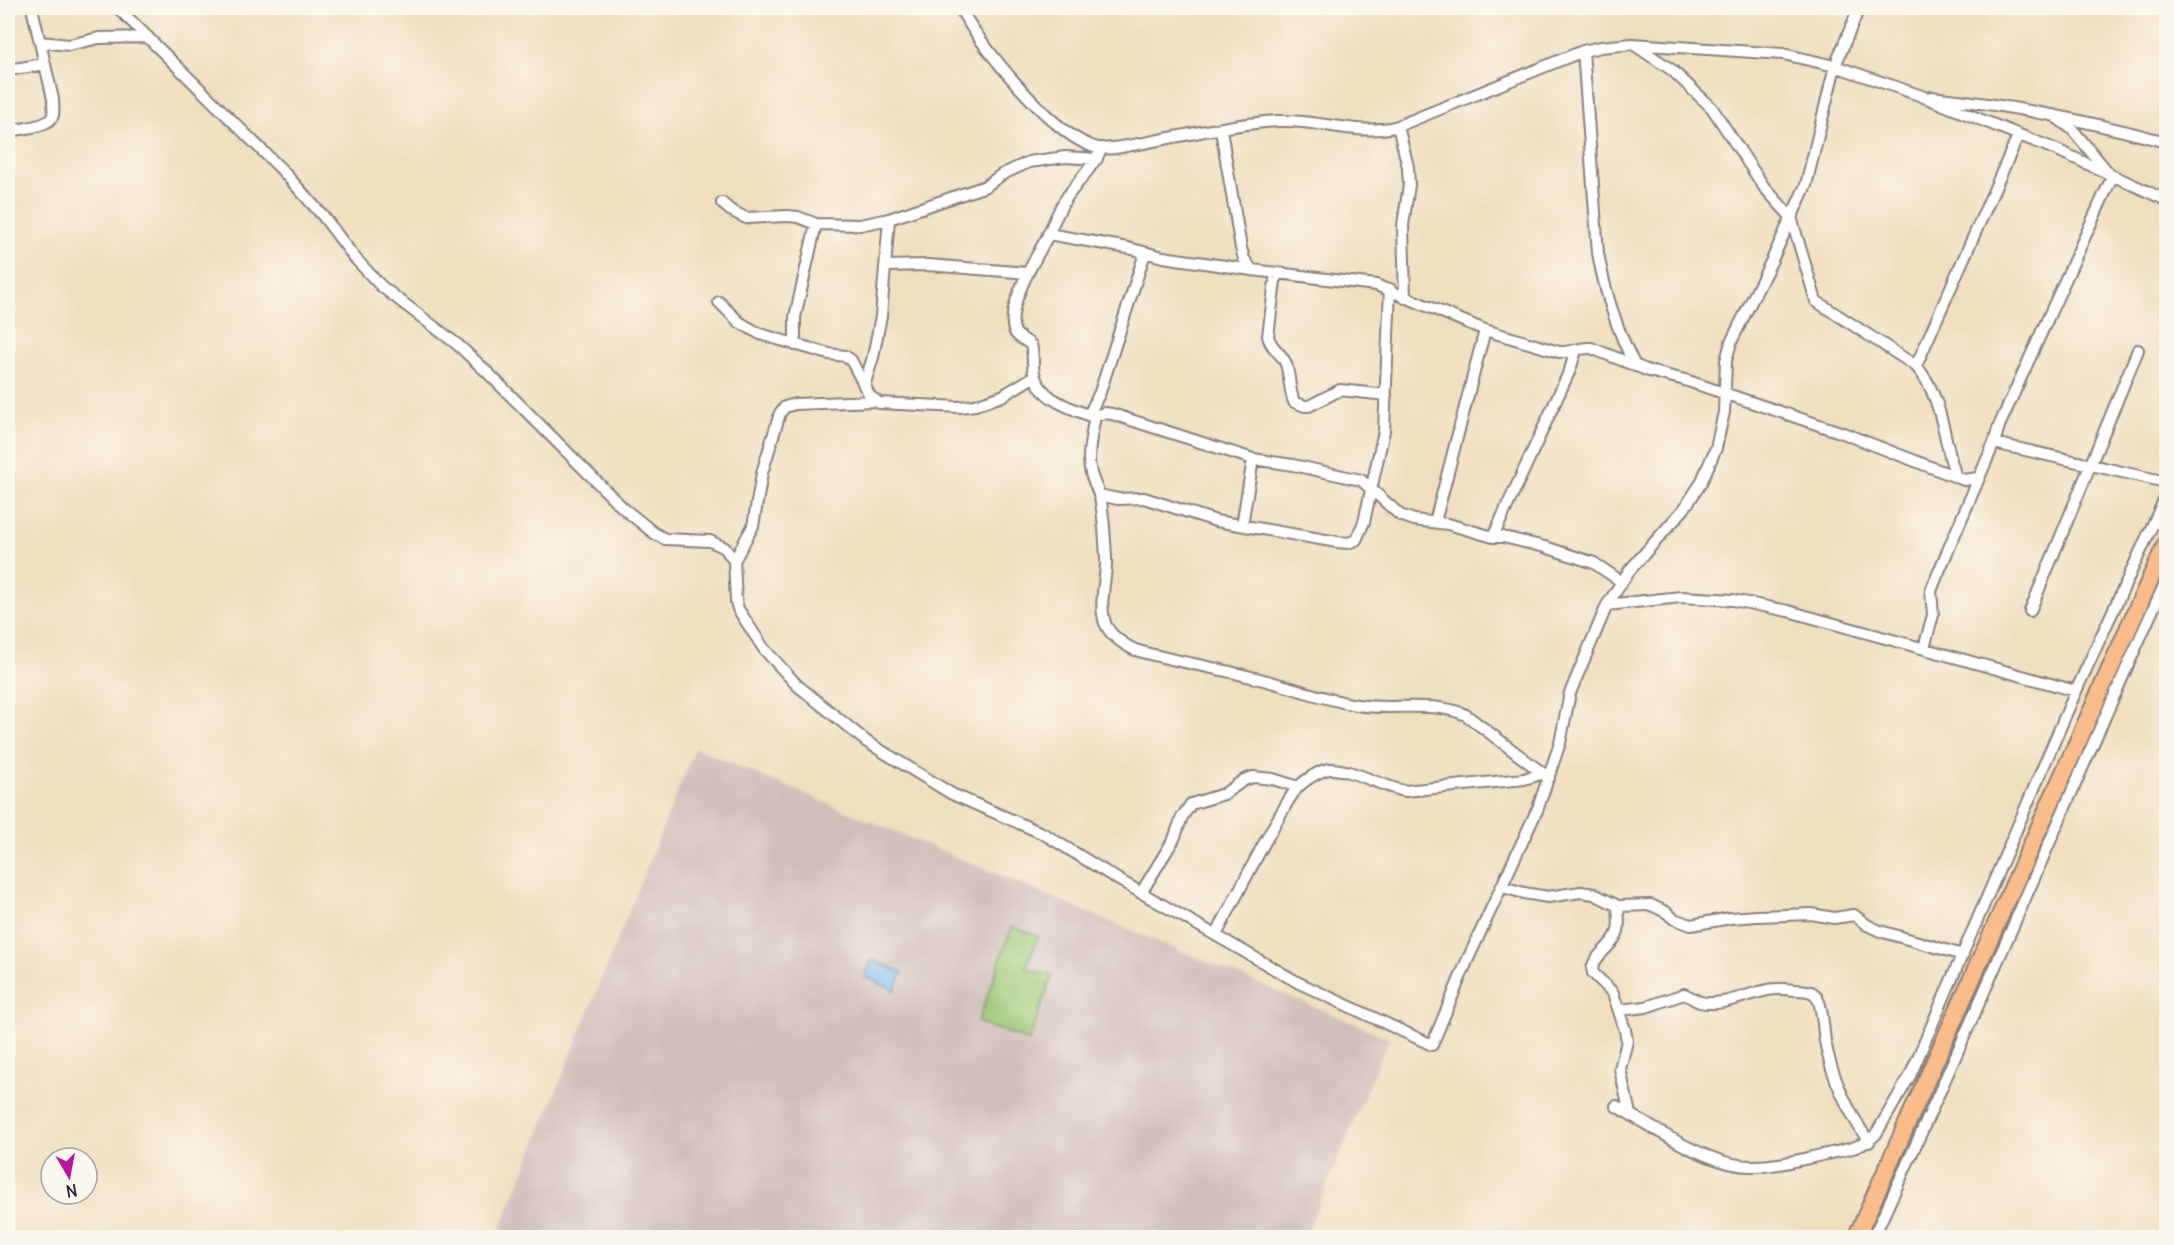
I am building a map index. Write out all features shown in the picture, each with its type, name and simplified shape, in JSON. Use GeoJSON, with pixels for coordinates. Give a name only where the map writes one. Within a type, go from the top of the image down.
{"type":"FeatureCollection","features":[{"type":"Feature","properties":{"kind":"highway"},"geometry":{"type":"LineString","coordinates":[[1856,1238],[2166,544]]}},
{"type":"Feature","properties":{"kind":"street"},"geometry":{"type":"LineString","coordinates":[[8,131],[42,124],[51,120],[53,114],[52,99],[32,8]]}},
{"type":"Feature","properties":{"kind":"street"},"geometry":{"type":"LineString","coordinates":[[118,8],[281,169],[381,286],[458,345],[638,522],[660,536],[675,540],[700,540],[718,544],[725,548],[734,561]]}},
{"type":"Feature","properties":{"kind":"street"},"geometry":{"type":"LineString","coordinates":[[960,8],[988,50],[1037,106],[1071,135],[1100,154]]}},
{"type":"Feature","properties":{"kind":"street"},"geometry":{"type":"LineString","coordinates":[[1035,376],[1002,396],[975,405],[960,407],[884,404],[875,401],[795,404],[785,407],[780,413],[762,473],[753,526],[734,561],[738,609],[764,649],[797,685],[867,742],[952,794],[1044,834],[1141,893],[1299,983],[1432,1045],[1467,961],[1538,808],[1545,776],[1560,743],[1570,693],[1607,605],[1629,571],[1684,509],[1701,483],[1716,448],[1724,412],[1726,360],[1731,342],[1806,185],[1835,66],[1859,8]]}},
{"type":"Feature","properties":{"kind":"street"},"geometry":{"type":"LineString","coordinates":[[40,42],[69,45],[99,38],[147,37]]}},
{"type":"Feature","properties":{"kind":"street"},"geometry":{"type":"LineString","coordinates":[[1632,44],[1672,70],[1712,108],[1764,187],[1791,217],[1816,301],[1916,366],[1926,377],[1933,394],[1956,477]]}},
{"type":"Feature","properties":{"kind":"street"},"geometry":{"type":"LineString","coordinates":[[722,203],[746,218],[788,216],[816,224],[852,225],[890,219],[986,186],[1001,175],[1029,162],[1100,154],[1221,130],[1287,121],[1382,130],[1398,126],[1583,51],[1601,46],[1632,44],[1782,54],[1835,66],[1919,95],[2057,150],[2166,200]]}},
{"type":"Feature","properties":{"kind":"street"},"geometry":{"type":"LineString","coordinates":[[1583,51],[1598,253],[1603,282],[1614,318],[1635,366]]}},
{"type":"Feature","properties":{"kind":"street"},"geometry":{"type":"LineString","coordinates":[[8,70],[45,64]]}},
{"type":"Feature","properties":{"kind":"street"},"geometry":{"type":"LineString","coordinates":[[1919,95],[2054,115],[2166,142]]}},
{"type":"Feature","properties":{"kind":"street"},"geometry":{"type":"LineString","coordinates":[[2054,115],[2072,129],[2112,177]]}},
{"type":"Feature","properties":{"kind":"street"},"geometry":{"type":"LineString","coordinates":[[1398,126],[1408,167],[1409,185],[1403,225],[1405,298]]}},
{"type":"Feature","properties":{"kind":"street"},"geometry":{"type":"LineString","coordinates":[[1221,130],[1241,248],[1244,259],[1252,270]]}},
{"type":"Feature","properties":{"kind":"street"},"geometry":{"type":"LineString","coordinates":[[1916,366],[2018,136]]}},
{"type":"Feature","properties":{"kind":"street"},"geometry":{"type":"LineString","coordinates":[[1100,154],[1066,199],[1027,273],[1017,301],[1013,322],[1016,334],[1031,345],[1035,376],[1047,394],[1091,416],[1094,421],[1089,468],[1090,477],[1099,495],[1106,561],[1102,608],[1110,633],[1135,650],[1250,676],[1338,701],[1379,708],[1417,706],[1448,709],[1466,715],[1545,776]]}},
{"type":"Feature","properties":{"kind":"street"},"geometry":{"type":"LineString","coordinates":[[1924,648],[1933,615],[1931,591],[1977,478],[1994,443],[1999,426],[2112,177]]}},
{"type":"Feature","properties":{"kind":"street"},"geometry":{"type":"LineString","coordinates":[[864,386],[873,357],[881,316],[890,219]]}},
{"type":"Feature","properties":{"kind":"street"},"geometry":{"type":"LineString","coordinates":[[795,345],[795,316],[816,224]]}},
{"type":"Feature","properties":{"kind":"street"},"geometry":{"type":"LineString","coordinates":[[1048,234],[1144,253],[1252,270],[1339,280],[1390,290],[1485,330],[1559,352],[1583,347],[1591,348],[1635,366],[1843,433],[1964,480],[1977,478]]}},
{"type":"Feature","properties":{"kind":"street"},"geometry":{"type":"LineString","coordinates":[[1091,416],[1144,253]]}},
{"type":"Feature","properties":{"kind":"street"},"geometry":{"type":"LineString","coordinates":[[885,266],[928,265],[1027,273]]}},
{"type":"Feature","properties":{"kind":"street"},"geometry":{"type":"LineString","coordinates":[[1276,273],[1268,340],[1286,362],[1294,402],[1309,406],[1340,390],[1386,395]]}},
{"type":"Feature","properties":{"kind":"street"},"geometry":{"type":"LineString","coordinates":[[1099,495],[1118,499],[1144,498],[1216,521],[1348,543],[1356,540],[1360,533],[1384,431],[1390,290]]}},
{"type":"Feature","properties":{"kind":"street"},"geometry":{"type":"LineString","coordinates":[[719,302],[739,322],[760,334],[795,345],[845,356],[857,369],[864,386],[875,401]]}},
{"type":"Feature","properties":{"kind":"street"},"geometry":{"type":"LineString","coordinates":[[1435,522],[1485,330]]}},
{"type":"Feature","properties":{"kind":"street"},"geometry":{"type":"LineString","coordinates":[[1493,537],[1570,370],[1576,350]]}},
{"type":"Feature","properties":{"kind":"street"},"geometry":{"type":"LineString","coordinates":[[2030,611],[2138,350]]}},
{"type":"Feature","properties":{"kind":"street"},"geometry":{"type":"LineString","coordinates":[[1091,416],[1112,414],[1253,459],[1293,465],[1360,480],[1389,508],[1400,515],[1414,520],[1448,524],[1493,537],[1524,542],[1594,562],[1622,582]]}},
{"type":"Feature","properties":{"kind":"street"},"geometry":{"type":"LineString","coordinates":[[1994,443],[2166,482]]}},
{"type":"Feature","properties":{"kind":"street"},"geometry":{"type":"LineString","coordinates":[[1242,525],[1253,459]]}},
{"type":"Feature","properties":{"kind":"street"},"geometry":{"type":"LineString","coordinates":[[1616,1107],[1695,1150],[1738,1166],[1781,1164],[1851,1149],[1869,1142],[1910,1076],[2076,691],[2166,496]]}},
{"type":"Feature","properties":{"kind":"street"},"geometry":{"type":"LineString","coordinates":[[1873,1238],[1946,1079],[2111,701],[2166,581]]}},
{"type":"Feature","properties":{"kind":"street"},"geometry":{"type":"LineString","coordinates":[[1607,605],[1681,597],[1733,600],[1788,611],[2076,691]]}},
{"type":"Feature","properties":{"kind":"street"},"geometry":{"type":"LineString","coordinates":[[1216,935],[1298,787],[1320,773],[1330,770],[1348,773],[1391,789],[1404,791],[1545,776]]}},
{"type":"Feature","properties":{"kind":"street"},"geometry":{"type":"LineString","coordinates":[[1141,893],[1174,839],[1182,817],[1191,804],[1224,794],[1244,780],[1253,777],[1298,787]]}},
{"type":"Feature","properties":{"kind":"street"},"geometry":{"type":"LineString","coordinates":[[1503,887],[1548,897],[1581,892],[1594,894],[1617,906],[1651,905],[1666,912],[1674,919],[1691,925],[1757,916],[1811,914],[1834,918],[1854,915],[1867,925],[1880,930],[1963,955]]}},
{"type":"Feature","properties":{"kind":"street"},"geometry":{"type":"LineString","coordinates":[[1617,906],[1618,930],[1615,939],[1597,956],[1592,968],[1593,973],[1613,993],[1620,1010],[1627,1041],[1620,1069],[1630,1114]]}},
{"type":"Feature","properties":{"kind":"street"},"geometry":{"type":"LineString","coordinates":[[1620,1010],[1646,1007],[1684,994],[1700,1002],[1717,1002],[1767,990],[1784,989],[1814,994],[1819,1001],[1831,1065],[1852,1113],[1869,1142]]}},
{"type":"Feature","properties":{"kind":"shaded area"},"geometry":{"type":"Polygon","coordinates":[[[695,748],[1389,1038],[1305,1237],[497,1238],[695,748]]]}},
{"type":"Feature","properties":{"kind":"green space"},"geometry":{"type":"Polygon","coordinates":[[[1012,927],[1038,936],[1026,968],[1052,976],[1029,1041],[978,1022],[1012,927]]]}},
{"type":"Feature","properties":{"kind":"water"},"geometry":{"type":"Polygon","coordinates":[[[872,960],[902,972],[895,990],[865,977],[872,960]]]}}]}
